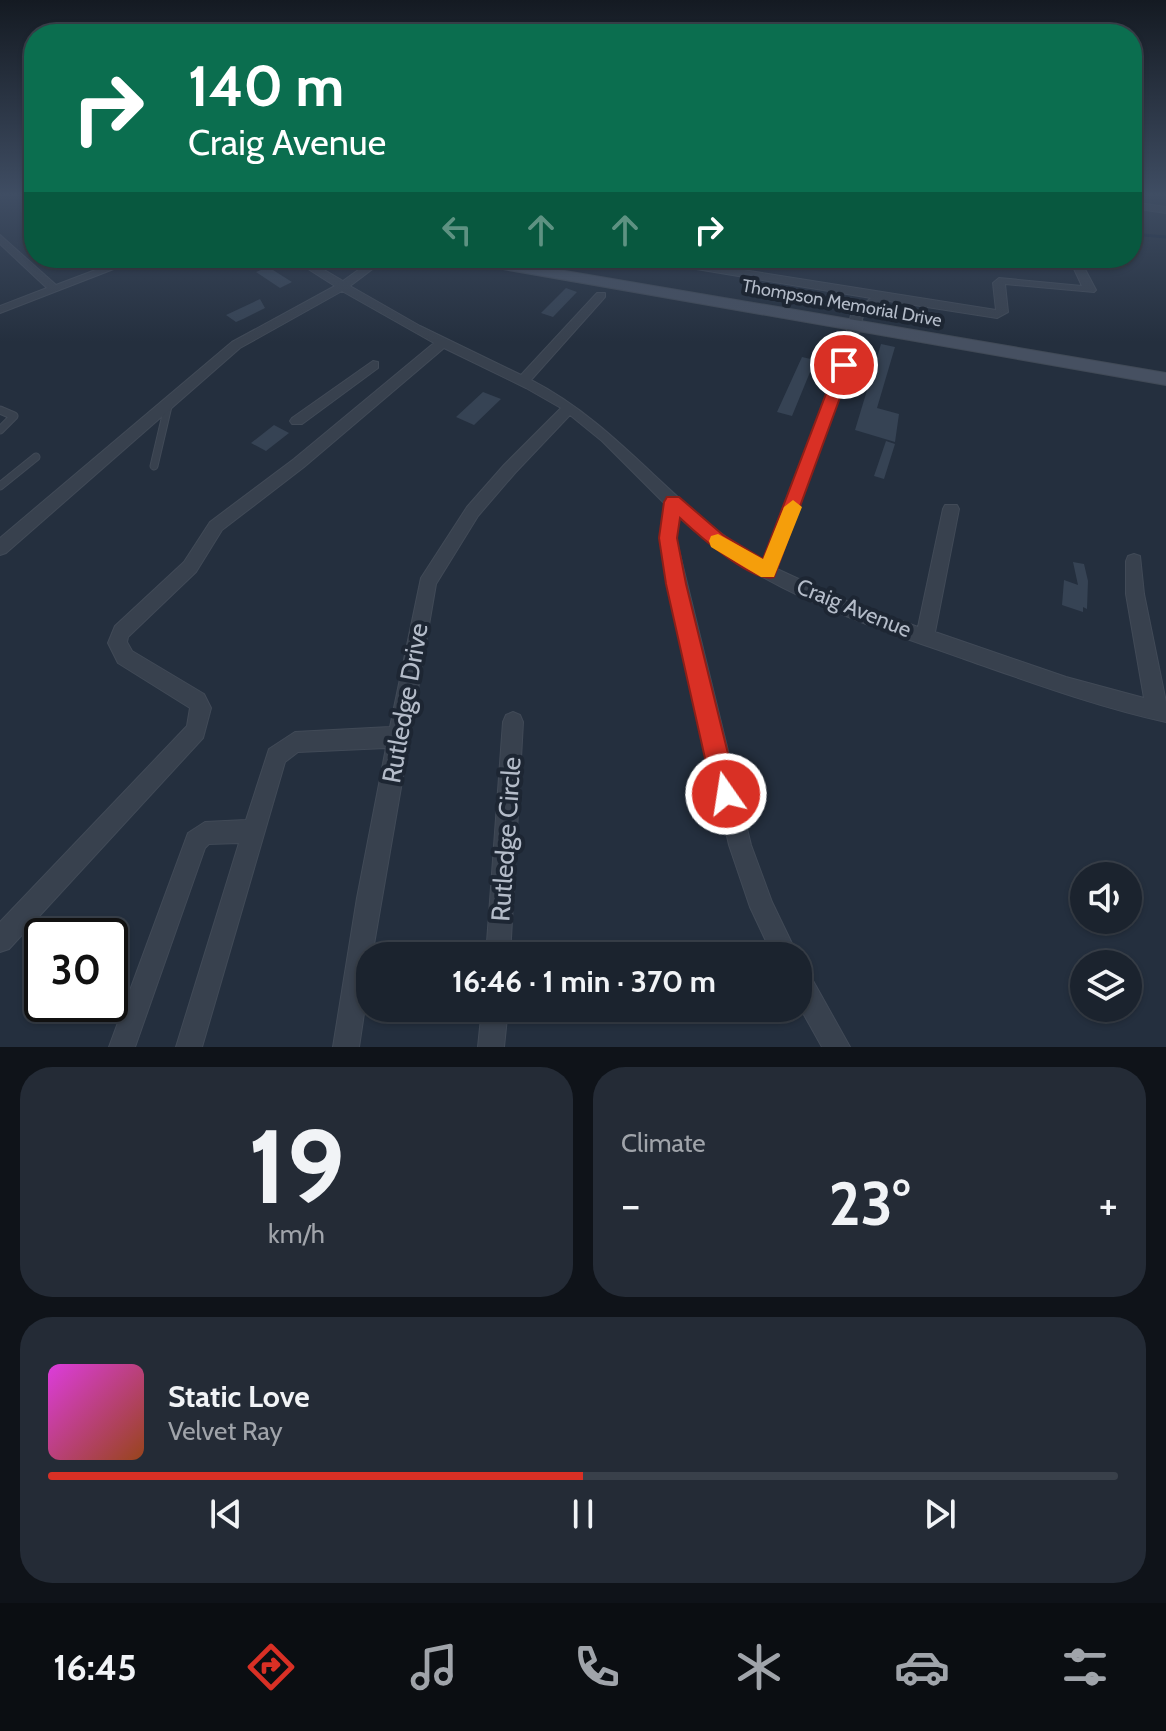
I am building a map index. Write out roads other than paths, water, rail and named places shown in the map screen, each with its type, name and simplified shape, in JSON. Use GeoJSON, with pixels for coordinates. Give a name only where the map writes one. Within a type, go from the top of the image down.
{"type":"FeatureCollection","features":[{"type":"Feature","properties":{"kind":"main road","name":"Thompson Memorial Drive"},"geometry":{"type":"LineString","coordinates":[[526,268],[856,320]]}},
{"type":"Feature","properties":{"kind":"main road","name":"Thompson Memorial Drive"},"geometry":{"type":"LineString","coordinates":[[572,268],[1165,377]]}},
{"type":"Feature","properties":{"kind":"street"},"geometry":{"type":"LineString","coordinates":[[7,245],[24,261]]}},
{"type":"Feature","properties":{"kind":"street"},"geometry":{"type":"LineString","coordinates":[[32,268],[54,289]]}},
{"type":"Feature","properties":{"kind":"street"},"geometry":{"type":"LineString","coordinates":[[0,310],[110,268]]}},
{"type":"Feature","properties":{"kind":"street","name":"Craig Avenue"},"geometry":{"type":"LineString","coordinates":[[313,268],[443,342],[524,380],[569,408],[625,451],[673,502],[716,540],[767,572],[925,637],[1081,691],[1161,711]]}},
{"type":"Feature","properties":{"kind":"street"},"geometry":{"type":"LineString","coordinates":[[0,548],[169,401],[252,334],[345,287],[369,268]]}},
{"type":"Feature","properties":{"kind":"street"},"geometry":{"type":"LineString","coordinates":[[709,268],[997,314],[1002,312],[999,287],[1003,280],[1090,290],[1079,268]]}},
{"type":"Feature","properties":{"kind":"street"},"geometry":{"type":"LineString","coordinates":[[524,380],[601,295]]}},
{"type":"Feature","properties":{"kind":"street"},"geometry":{"type":"LineString","coordinates":[[767,572],[844,365],[856,320],[880,296]]}},
{"type":"Feature","properties":{"kind":"street"},"geometry":{"type":"LineString","coordinates":[[0,940],[196,731],[201,719],[197,701],[125,657],[117,643],[121,632],[190,567],[216,526],[299,463],[443,342]]}},
{"type":"Feature","properties":{"kind":"street"},"geometry":{"type":"LineString","coordinates":[[297,421],[373,365]]}},
{"type":"Feature","properties":{"kind":"street"},"geometry":{"type":"LineString","coordinates":[[334,393],[364,407]]}},
{"type":"Feature","properties":{"kind":"street","name":"Rutledge Drive"},"geometry":{"type":"LineString","coordinates":[[346,1047],[369,898],[427,583],[438,559],[475,507],[569,408]]}},
{"type":"Feature","properties":{"kind":"street"},"geometry":{"type":"LineString","coordinates":[[673,502],[668,538],[676,584],[726,794],[762,907],[779,942]]}},
{"type":"Feature","properties":{"kind":"street"},"geometry":{"type":"LineString","coordinates":[[925,637],[951,509]]}},
{"type":"Feature","properties":{"kind":"street"},"geometry":{"type":"LineString","coordinates":[[1134,561],[1135,594],[1161,711]]}},
{"type":"Feature","properties":{"kind":"street","name":"Rutledge Circle"},"geometry":{"type":"LineString","coordinates":[[499,942],[513,722]]}},
{"type":"Feature","properties":{"kind":"street"},"geometry":{"type":"LineString","coordinates":[[189,1047],[276,756],[284,747],[295,742],[399,737]]}},
{"type":"Feature","properties":{"kind":"street"},"geometry":{"type":"LineString","coordinates":[[122,1047],[196,841],[205,833],[254,831]]}},
{"type":"Feature","properties":{"kind":"street"},"geometry":{"type":"LineString","coordinates":[[812,1003],[837,1047]]}},
{"type":"Feature","properties":{"kind":"street"},"geometry":{"type":"LineString","coordinates":[[491,1047],[494,1022]]}},
{"type":"Feature","properties":{"kind":"lane"},"geometry":{"type":"LineString","coordinates":[[154,466],[169,401]]}},
{"type":"Feature","properties":{"kind":"lane"},"geometry":{"type":"LineString","coordinates":[[0,410],[14,416],[0,430]]}},
{"type":"Feature","properties":{"kind":"lane"},"geometry":{"type":"LineString","coordinates":[[0,486],[36,457]]}}]}
